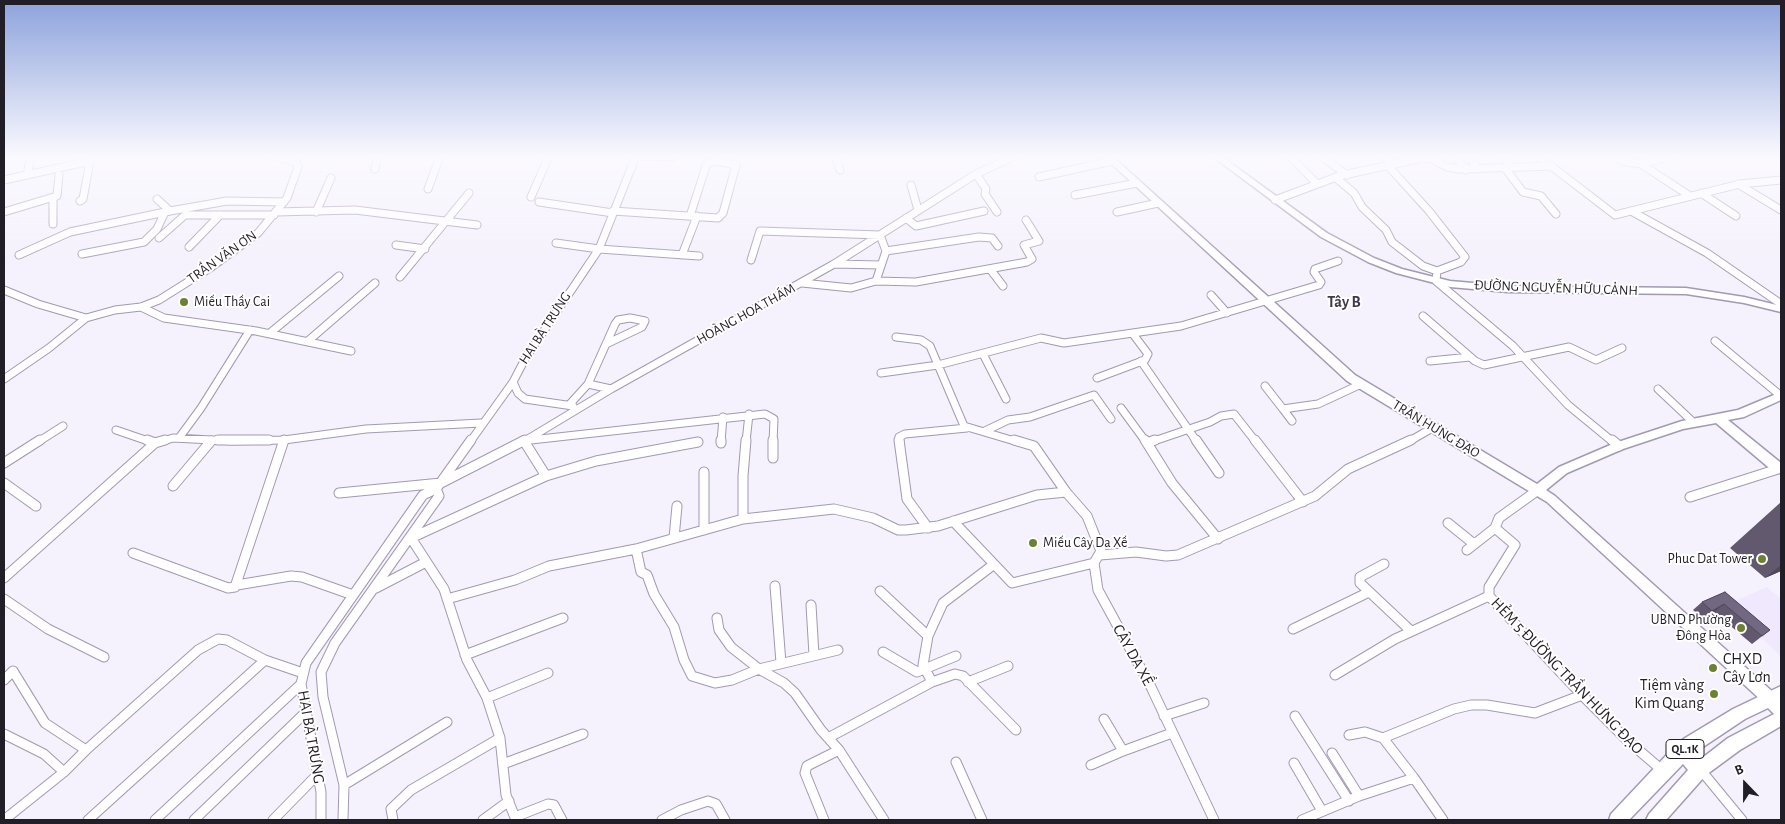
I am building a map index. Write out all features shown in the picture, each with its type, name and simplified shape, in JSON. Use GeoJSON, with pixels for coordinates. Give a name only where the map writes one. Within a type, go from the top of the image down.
{"type":"FeatureCollection","features":[{"type":"Feature","properties":{"kind":"main road"},"geometry":{"type":"LineString","coordinates":[[1775,696],[1781,710]]}},
{"type":"Feature","properties":{"kind":"main road","name":"QL.1K"},"geometry":{"type":"LineString","coordinates":[[1617,820],[1681,752],[1716,727],[1775,696]]}},
{"type":"Feature","properties":{"kind":"main road","name":"QL.1K"},"geometry":{"type":"LineString","coordinates":[[1654,820],[1700,769],[1740,740],[1781,718]]}},
{"type":"Feature","properties":{"kind":"main road"},"geometry":{"type":"LineString","coordinates":[[1681,752],[1700,769]]}},
{"type":"Feature","properties":{"kind":"street"},"geometry":{"type":"LineString","coordinates":[[4,212],[53,198],[57,194]]}},
{"type":"Feature","properties":{"kind":"street"},"geometry":{"type":"LineString","coordinates":[[80,202],[84,194]]}},
{"type":"Feature","properties":{"kind":"street","name":"TRẦN VĂN ƠN"},"geometry":{"type":"LineString","coordinates":[[86,318],[116,310],[141,307],[159,300],[210,268],[258,233],[284,202],[287,194]]}},
{"type":"Feature","properties":{"kind":"street"},"geometry":{"type":"LineString","coordinates":[[316,212],[324,194]]}},
{"type":"Feature","properties":{"kind":"street"},"geometry":{"type":"LineString","coordinates":[[400,277],[469,194]]}},
{"type":"Feature","properties":{"kind":"street","name":"HAI BÀ TRƯNG"},"geometry":{"type":"LineString","coordinates":[[321,820],[321,792],[301,684],[303,673],[311,654],[423,495],[438,486],[513,382],[525,359],[599,249],[620,194]]}},
{"type":"Feature","properties":{"kind":"street"},"geometry":{"type":"LineString","coordinates":[[682,255],[699,194]]}},
{"type":"Feature","properties":{"kind":"street"},"geometry":{"type":"LineString","coordinates":[[539,202],[613,212],[713,218],[722,216],[728,194]]}},
{"type":"Feature","properties":{"kind":"street"},"geometry":{"type":"LineString","coordinates":[[914,194],[918,210]]}},
{"type":"Feature","properties":{"kind":"street","name":"HOÀNG HOA THÁM"},"geometry":{"type":"LineString","coordinates":[[438,486],[472,466],[525,441],[580,407],[802,283],[943,194]]}},
{"type":"Feature","properties":{"kind":"street"},"geometry":{"type":"LineString","coordinates":[[985,194],[997,212]]}},
{"type":"Feature","properties":{"kind":"street","name":"TRẦN HƯNG ĐẠO"},"geometry":{"type":"LineString","coordinates":[[1148,194],[1360,385],[1434,426],[1538,490],[1775,696]]}},
{"type":"Feature","properties":{"kind":"street","name":"ĐƯỜNG NGUYỄN HỮU CẢNH"},"geometry":{"type":"LineString","coordinates":[[1268,194],[1324,234],[1371,260],[1399,271],[1508,289],[1686,291],[1744,300],[1781,309]]}},
{"type":"Feature","properties":{"kind":"street"},"geometry":{"type":"LineString","coordinates":[[1275,200],[1290,194]]}},
{"type":"Feature","properties":{"kind":"street"},"geometry":{"type":"LineString","coordinates":[[1355,194],[1362,207],[1386,230],[1392,242],[1437,276],[1524,357],[1568,405],[1619,446]]}},
{"type":"Feature","properties":{"kind":"street"},"geometry":{"type":"LineString","coordinates":[[1415,194],[1465,257],[1461,262],[1437,276]]}},
{"type":"Feature","properties":{"kind":"street"},"geometry":{"type":"LineString","coordinates":[[1535,194],[1542,196],[1556,214]]}},
{"type":"Feature","properties":{"kind":"street"},"geometry":{"type":"LineString","coordinates":[[1589,194],[1615,215],[1699,194]]}},
{"type":"Feature","properties":{"kind":"street"},"geometry":{"type":"LineString","coordinates":[[1702,194],[1736,216]]}},
{"type":"Feature","properties":{"kind":"street"},"geometry":{"type":"LineString","coordinates":[[1755,194],[1781,210]]}},
{"type":"Feature","properties":{"kind":"street"},"geometry":{"type":"LineString","coordinates":[[53,198],[53,224]]}},
{"type":"Feature","properties":{"kind":"street"},"geometry":{"type":"LineString","coordinates":[[157,199],[167,212]]}},
{"type":"Feature","properties":{"kind":"street"},"geometry":{"type":"LineString","coordinates":[[19,255],[70,232],[167,212],[227,201],[284,202]]}},
{"type":"Feature","properties":{"kind":"street"},"geometry":{"type":"LineString","coordinates":[[1117,212],[1158,203]]}},
{"type":"Feature","properties":{"kind":"street"},"geometry":{"type":"LineString","coordinates":[[159,238],[181,216],[355,210],[477,225]]}},
{"type":"Feature","properties":{"kind":"street"},"geometry":{"type":"LineString","coordinates":[[906,218],[916,226],[984,211]]}},
{"type":"Feature","properties":{"kind":"street"},"geometry":{"type":"LineString","coordinates":[[1631,211],[1707,253],[1781,304]]}},
{"type":"Feature","properties":{"kind":"street"},"geometry":{"type":"LineString","coordinates":[[82,254],[144,242],[157,229],[167,212]]}},
{"type":"Feature","properties":{"kind":"street"},"geometry":{"type":"LineString","coordinates":[[188,247],[220,215]]}},
{"type":"Feature","properties":{"kind":"street"},"geometry":{"type":"LineString","coordinates":[[802,283],[851,288],[876,281],[916,282],[1032,260],[1024,245],[1039,241],[1026,220]]}},
{"type":"Feature","properties":{"kind":"street"},"geometry":{"type":"LineString","coordinates":[[751,260],[760,231],[880,235],[886,251],[876,281]]}},
{"type":"Feature","properties":{"kind":"street"},"geometry":{"type":"LineString","coordinates":[[886,251],[984,237],[992,238],[998,246]]}},
{"type":"Feature","properties":{"kind":"street"},"geometry":{"type":"LineString","coordinates":[[556,243],[599,249],[699,256]]}},
{"type":"Feature","properties":{"kind":"street"},"geometry":{"type":"LineString","coordinates":[[396,245],[425,249]]}},
{"type":"Feature","properties":{"kind":"street"},"geometry":{"type":"LineString","coordinates":[[881,373],[938,365],[1041,338],[1064,343],[1181,326],[1319,285],[1321,282],[1314,272],[1315,269],[1338,261]]}},
{"type":"Feature","properties":{"kind":"street"},"geometry":{"type":"LineString","coordinates":[[834,264],[881,265]]}},
{"type":"Feature","properties":{"kind":"street"},"geometry":{"type":"LineString","coordinates":[[990,269],[1003,286]]}},
{"type":"Feature","properties":{"kind":"street"},"geometry":{"type":"LineString","coordinates":[[270,333],[339,276]]}},
{"type":"Feature","properties":{"kind":"street"},"geometry":{"type":"LineString","coordinates":[[308,341],[375,283]]}},
{"type":"Feature","properties":{"kind":"street"},"geometry":{"type":"LineString","coordinates":[[4,290],[38,304],[86,318]]}},
{"type":"Feature","properties":{"kind":"street"},"geometry":{"type":"LineString","coordinates":[[1210,295],[1227,313]]}},
{"type":"Feature","properties":{"kind":"street"},"geometry":{"type":"LineString","coordinates":[[141,307],[164,318],[270,333],[351,351]]}},
{"type":"Feature","properties":{"kind":"street"},"geometry":{"type":"LineString","coordinates":[[1423,316],[1470,357],[1484,365],[1573,348],[1596,360],[1622,348]]}},
{"type":"Feature","properties":{"kind":"street"},"geometry":{"type":"LineString","coordinates":[[4,379],[49,348],[86,318]]}},
{"type":"Feature","properties":{"kind":"street"},"geometry":{"type":"LineString","coordinates":[[570,405],[588,384],[606,344],[618,320],[630,318],[645,321],[642,327],[606,344]]}},
{"type":"Feature","properties":{"kind":"street"},"geometry":{"type":"LineString","coordinates":[[179,438],[201,408],[250,330]]}},
{"type":"Feature","properties":{"kind":"street"},"geometry":{"type":"LineString","coordinates":[[1096,378],[1145,360],[1148,354],[1133,334]]}},
{"type":"Feature","properties":{"kind":"street"},"geometry":{"type":"LineString","coordinates":[[896,337],[926,342],[938,365],[961,422],[967,428]]}},
{"type":"Feature","properties":{"kind":"street"},"geometry":{"type":"LineString","coordinates":[[1448,523],[1471,547],[1495,528],[1499,518],[1563,470],[1619,446],[1693,422],[1740,414],[1781,396],[1715,341]]}},
{"type":"Feature","properties":{"kind":"street"},"geometry":{"type":"LineString","coordinates":[[983,354],[1006,399]]}},
{"type":"Feature","properties":{"kind":"street"},"geometry":{"type":"LineString","coordinates":[[1430,361],[1470,357]]}},
{"type":"Feature","properties":{"kind":"street"},"geometry":{"type":"LineString","coordinates":[[1141,362],[1219,473]]}},
{"type":"Feature","properties":{"kind":"street"},"geometry":{"type":"LineString","coordinates":[[513,382],[518,393],[525,399],[580,407]]}},
{"type":"Feature","properties":{"kind":"street"},"geometry":{"type":"LineString","coordinates":[[588,384],[612,389]]}},
{"type":"Feature","properties":{"kind":"street"},"geometry":{"type":"LineString","coordinates":[[1283,409],[1318,404],[1360,385]]}},
{"type":"Feature","properties":{"kind":"street"},"geometry":{"type":"LineString","coordinates":[[1265,386],[1292,422]]}},
{"type":"Feature","properties":{"kind":"street"},"geometry":{"type":"LineString","coordinates":[[1658,389],[1693,422]]}},
{"type":"Feature","properties":{"kind":"street"},"geometry":{"type":"LineString","coordinates":[[985,430],[1008,420],[1030,417],[1094,395],[1111,419]]}},
{"type":"Feature","properties":{"kind":"street"},"geometry":{"type":"LineString","coordinates":[[1121,408],[1172,483],[1218,539]]}},
{"type":"Feature","properties":{"kind":"street"},"geometry":{"type":"LineString","coordinates":[[546,476],[525,441],[749,414],[765,414],[774,419],[773,458]]}},
{"type":"Feature","properties":{"kind":"street"},"geometry":{"type":"LineString","coordinates":[[743,519],[742,476],[749,414]]}},
{"type":"Feature","properties":{"kind":"street"},"geometry":{"type":"LineString","coordinates":[[1146,443],[1187,430],[1221,416],[1234,414],[1303,502]]}},
{"type":"Feature","properties":{"kind":"street"},"geometry":{"type":"LineString","coordinates":[[721,443],[723,417]]}},
{"type":"Feature","properties":{"kind":"street"},"geometry":{"type":"LineString","coordinates":[[1719,419],[1780,469]]}},
{"type":"Feature","properties":{"kind":"street"},"geometry":{"type":"LineString","coordinates":[[4,578],[155,443],[179,438],[211,441],[284,440],[366,428],[482,423]]}},
{"type":"Feature","properties":{"kind":"street"},"geometry":{"type":"LineString","coordinates":[[4,463],[63,426]]}},
{"type":"Feature","properties":{"kind":"street"},"geometry":{"type":"LineString","coordinates":[[953,521],[992,564],[1010,582],[1015,584],[1097,559],[1136,552],[1166,556],[1178,555],[1303,502],[1324,490],[1348,468],[1418,437],[1434,426]]}},
{"type":"Feature","properties":{"kind":"street","name":"CÂY DA XỀ"},"geometry":{"type":"LineString","coordinates":[[928,528],[907,499],[899,437],[905,434],[967,428],[985,430],[1034,446],[1066,492],[1087,516],[1097,540],[1098,590],[1164,716],[1214,820]]}},
{"type":"Feature","properties":{"kind":"street"},"geometry":{"type":"LineString","coordinates":[[116,430],[155,443]]}},
{"type":"Feature","properties":{"kind":"street"},"geometry":{"type":"LineString","coordinates":[[237,585],[244,555],[284,440]]}},
{"type":"Feature","properties":{"kind":"street"},"geometry":{"type":"LineString","coordinates":[[173,486],[211,441]]}},
{"type":"Feature","properties":{"kind":"street"},"geometry":{"type":"LineString","coordinates":[[562,820],[554,805],[548,804],[516,819],[509,801],[500,738],[487,698],[465,654],[444,589],[411,538],[546,476],[596,461],[698,442]]}},
{"type":"Feature","properties":{"kind":"street"},"geometry":{"type":"LineString","coordinates":[[456,459],[460,463],[472,466]]}},
{"type":"Feature","properties":{"kind":"street"},"geometry":{"type":"LineString","coordinates":[[1690,497],[1780,469]]}},
{"type":"Feature","properties":{"kind":"street"},"geometry":{"type":"LineString","coordinates":[[704,472],[704,530]]}},
{"type":"Feature","properties":{"kind":"street"},"geometry":{"type":"LineString","coordinates":[[4,482],[36,506]]}},
{"type":"Feature","properties":{"kind":"street"},"geometry":{"type":"LineString","coordinates":[[339,492],[438,486]]}},
{"type":"Feature","properties":{"kind":"street","name":"HAI BÀ TRƯNG"},"geometry":{"type":"LineString","coordinates":[[343,820],[344,784],[323,697],[321,672],[335,643],[439,496],[438,486]]}},
{"type":"Feature","properties":{"kind":"street"},"geometry":{"type":"LineString","coordinates":[[447,599],[507,583],[549,566],[636,549],[743,519],[834,509],[873,518],[898,530],[928,528],[1037,495],[1066,492]]}},
{"type":"Feature","properties":{"kind":"street"},"geometry":{"type":"LineString","coordinates":[[674,538],[677,506]]}},
{"type":"Feature","properties":{"kind":"street","name":"HẺM 5 ĐƯỜNG TRẦN HƯNG ĐẠO"},"geometry":{"type":"LineString","coordinates":[[1495,528],[1515,545],[1489,586],[1489,596],[1628,741],[1663,771]]}},
{"type":"Feature","properties":{"kind":"street"},"geometry":{"type":"LineString","coordinates":[[636,549],[641,572],[647,575],[654,594],[674,627],[684,660],[692,676],[715,683],[732,680],[759,669],[838,650]]}},
{"type":"Feature","properties":{"kind":"street"},"geometry":{"type":"LineString","coordinates":[[133,554],[228,588],[291,576],[302,577],[353,595]]}},
{"type":"Feature","properties":{"kind":"street"},"geometry":{"type":"LineString","coordinates":[[374,589],[426,562]]}},
{"type":"Feature","properties":{"kind":"street"},"geometry":{"type":"LineString","coordinates":[[932,682],[925,670],[923,657],[928,636],[943,603],[992,564]]}},
{"type":"Feature","properties":{"kind":"street"},"geometry":{"type":"LineString","coordinates":[[1384,564],[1360,578],[1360,583],[1411,631]]}},
{"type":"Feature","properties":{"kind":"street"},"geometry":{"type":"LineString","coordinates":[[775,586],[781,663]]}},
{"type":"Feature","properties":{"kind":"street"},"geometry":{"type":"LineString","coordinates":[[880,591],[928,636]]}},
{"type":"Feature","properties":{"kind":"street"},"geometry":{"type":"LineString","coordinates":[[1293,628],[1369,592]]}},
{"type":"Feature","properties":{"kind":"street"},"geometry":{"type":"LineString","coordinates":[[1335,675],[1411,631],[1489,596]]}},
{"type":"Feature","properties":{"kind":"street"},"geometry":{"type":"LineString","coordinates":[[4,600],[48,630],[59,633],[104,657]]}},
{"type":"Feature","properties":{"kind":"street"},"geometry":{"type":"LineString","coordinates":[[811,605],[814,655]]}},
{"type":"Feature","properties":{"kind":"street"},"geometry":{"type":"LineString","coordinates":[[465,654],[564,618]]}},
{"type":"Feature","properties":{"kind":"street"},"geometry":{"type":"LineString","coordinates":[[717,618],[720,630],[731,647],[759,669],[784,683],[796,693],[828,738],[839,750],[884,820]]}},
{"type":"Feature","properties":{"kind":"street"},"geometry":{"type":"LineString","coordinates":[[4,820],[64,772],[86,750],[208,642],[218,639],[226,640],[265,660],[303,673]]}},
{"type":"Feature","properties":{"kind":"street"},"geometry":{"type":"LineString","coordinates":[[883,652],[914,671],[925,670],[956,656]]}},
{"type":"Feature","properties":{"kind":"street"},"geometry":{"type":"LineString","coordinates":[[88,820],[265,660]]}},
{"type":"Feature","properties":{"kind":"street"},"geometry":{"type":"LineString","coordinates":[[968,682],[1008,666]]}},
{"type":"Feature","properties":{"kind":"street"},"geometry":{"type":"LineString","coordinates":[[4,680],[13,671],[45,723],[86,750]]}},
{"type":"Feature","properties":{"kind":"street"},"geometry":{"type":"LineString","coordinates":[[487,698],[548,673]]}},
{"type":"Feature","properties":{"kind":"street"},"geometry":{"type":"LineString","coordinates":[[828,738],[932,682],[955,674],[963,676],[1016,730]]}},
{"type":"Feature","properties":{"kind":"street"},"geometry":{"type":"LineString","coordinates":[[154,820],[301,684]]}},
{"type":"Feature","properties":{"kind":"street"},"geometry":{"type":"LineString","coordinates":[[1383,738],[1454,709],[1470,705],[1487,705],[1534,713],[1582,694]]}},
{"type":"Feature","properties":{"kind":"street"},"geometry":{"type":"LineString","coordinates":[[1164,716],[1204,703]]}},
{"type":"Feature","properties":{"kind":"street"},"geometry":{"type":"LineString","coordinates":[[194,820],[306,712]]}},
{"type":"Feature","properties":{"kind":"street"},"geometry":{"type":"LineString","coordinates":[[1295,716],[1349,801]]}},
{"type":"Feature","properties":{"kind":"street"},"geometry":{"type":"LineString","coordinates":[[1104,719],[1123,751]]}},
{"type":"Feature","properties":{"kind":"street"},"geometry":{"type":"LineString","coordinates":[[344,784],[447,722]]}},
{"type":"Feature","properties":{"kind":"street"},"geometry":{"type":"LineString","coordinates":[[1349,736],[1366,732],[1383,738],[1443,820]]}},
{"type":"Feature","properties":{"kind":"street"},"geometry":{"type":"LineString","coordinates":[[1091,765],[1172,733]]}},
{"type":"Feature","properties":{"kind":"street"},"geometry":{"type":"LineString","coordinates":[[4,734],[44,754],[64,772]]}},
{"type":"Feature","properties":{"kind":"street"},"geometry":{"type":"LineString","coordinates":[[503,764],[583,734]]}},
{"type":"Feature","properties":{"kind":"street"},"geometry":{"type":"LineString","coordinates":[[393,820],[391,809],[411,790],[500,738]]}},
{"type":"Feature","properties":{"kind":"street"},"geometry":{"type":"LineString","coordinates":[[824,820],[805,773],[807,766],[839,750]]}},
{"type":"Feature","properties":{"kind":"street"},"geometry":{"type":"LineString","coordinates":[[1332,753],[1360,796]]}},
{"type":"Feature","properties":{"kind":"street"},"geometry":{"type":"LineString","coordinates":[[956,762],[982,820]]}},
{"type":"Feature","properties":{"kind":"street"},"geometry":{"type":"LineString","coordinates":[[1294,763],[1322,811]]}},
{"type":"Feature","properties":{"kind":"street"},"geometry":{"type":"LineString","coordinates":[[1700,769],[1716,786],[1742,820]]}},
{"type":"Feature","properties":{"kind":"street"},"geometry":{"type":"LineString","coordinates":[[273,820],[318,774]]}},
{"type":"Feature","properties":{"kind":"street"},"geometry":{"type":"LineString","coordinates":[[1302,820],[1360,796],[1414,778]]}},
{"type":"Feature","properties":{"kind":"street"},"geometry":{"type":"LineString","coordinates":[[483,820],[509,801]]}},
{"type":"Feature","properties":{"kind":"street"},"geometry":{"type":"LineString","coordinates":[[662,820],[681,810],[708,801],[716,804],[726,820]]}},
{"type":"Feature","properties":{"kind":"shaded area"},"geometry":{"type":"Polygon","coordinates":[[[1767,587],[1781,599],[1781,656],[1725,605],[1767,587]]]}},
{"type":"Feature","properties":{"kind":"building"},"geometry":{"type":"Polygon","coordinates":[[[1725,592],[1770,630],[1762,636],[1724,604],[1712,611],[1702,602],[1725,592]]]}},
{"type":"Feature","properties":{"kind":"place","name":"Miếu Thầy Cai"},"geometry":{"type":"Point","coordinates":[184,302]}},
{"type":"Feature","properties":{"kind":"place","name":"Miếu Cây Da Xề"},"geometry":{"type":"Point","coordinates":[1033,543]}},
{"type":"Feature","properties":{"kind":"place","name":"Phuc Dat Tower"},"geometry":{"type":"Point","coordinates":[1762,559]}},
{"type":"Feature","properties":{"kind":"place","name":"UBND Phường Đông Hòa"},"geometry":{"type":"Point","coordinates":[1741,628]}},
{"type":"Feature","properties":{"kind":"place","name":"CHXD Cây Lơn"},"geometry":{"type":"Point","coordinates":[1713,668]}},
{"type":"Feature","properties":{"kind":"place","name":"Tiệm vàng Kim Quang"},"geometry":{"type":"Point","coordinates":[1714,694]}},
{"type":"Feature","properties":{"kind":"district","name":"Tây B"},"geometry":{"type":"Point","coordinates":[1344,302]}}]}
